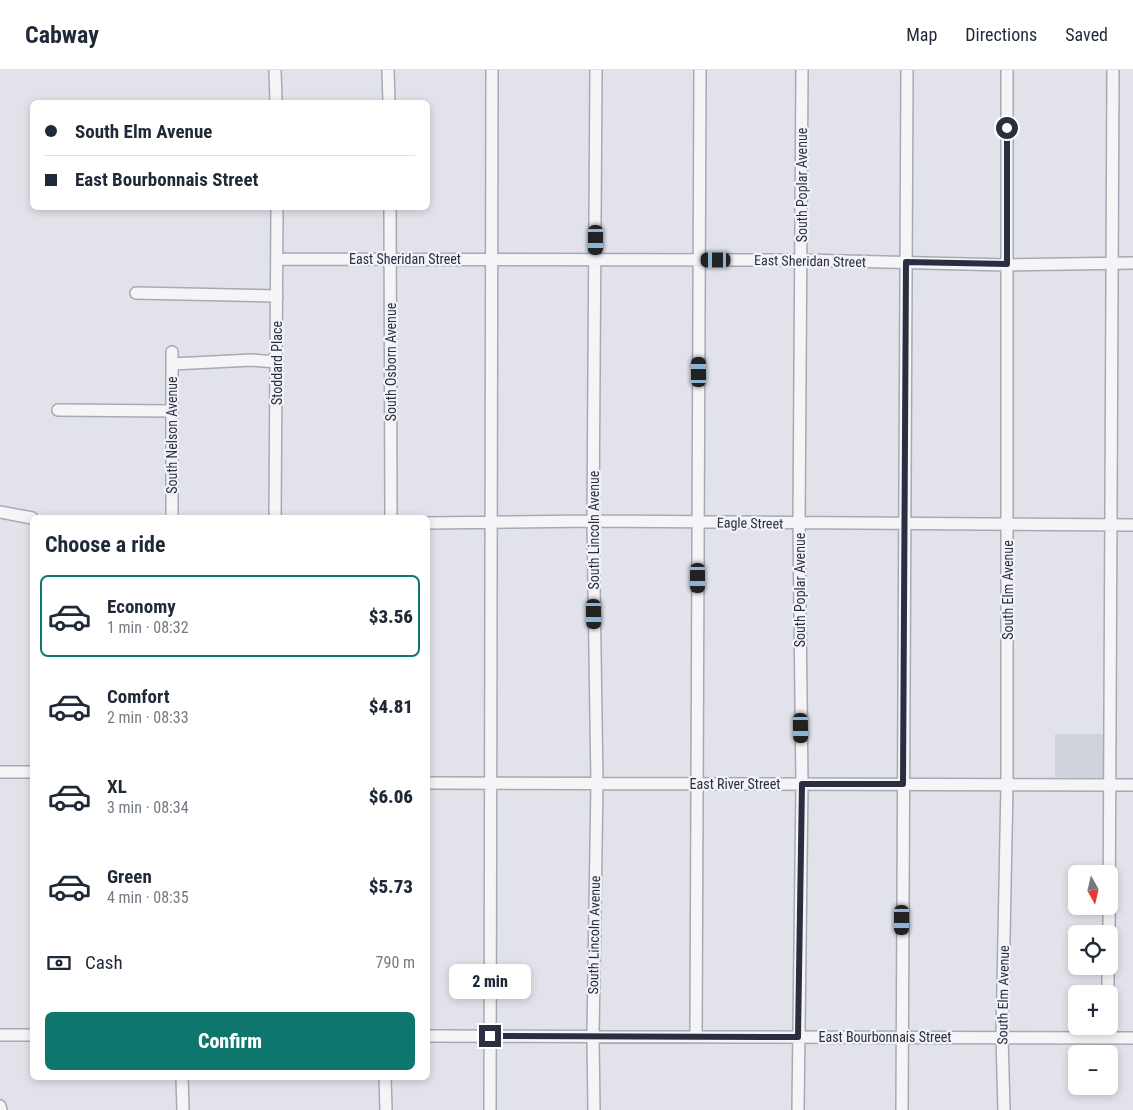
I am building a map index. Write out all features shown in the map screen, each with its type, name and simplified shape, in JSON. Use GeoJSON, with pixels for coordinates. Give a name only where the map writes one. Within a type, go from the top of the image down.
{"type":"FeatureCollection","features":[{"type":"Feature","properties":{"kind":"street"},"geometry":{"type":"LineString","coordinates":[[275,70],[276,100]]}},
{"type":"Feature","properties":{"kind":"street"},"geometry":{"type":"LineString","coordinates":[[388,70],[389,100]]}},
{"type":"Feature","properties":{"kind":"street"},"geometry":{"type":"LineString","coordinates":[[490,1110],[492,70]]}},
{"type":"Feature","properties":{"kind":"street","name":"South Lincoln Avenue"},"geometry":{"type":"LineString","coordinates":[[594,1110],[593,1036],[597,784],[593,521],[596,70]]}},
{"type":"Feature","properties":{"kind":"street"},"geometry":{"type":"LineString","coordinates":[[696,1036],[700,70]]}},
{"type":"Feature","properties":{"kind":"street","name":"South Poplar Avenue"},"geometry":{"type":"LineString","coordinates":[[798,1110],[802,784],[799,524],[802,70]]}},
{"type":"Feature","properties":{"kind":"street"},"geometry":{"type":"LineString","coordinates":[[902,1110],[907,70]]}},
{"type":"Feature","properties":{"kind":"street","name":"South Elm Avenue"},"geometry":{"type":"LineString","coordinates":[[1004,1110],[1002,1037],[1007,785],[1008,70]]}},
{"type":"Feature","properties":{"kind":"street"},"geometry":{"type":"LineString","coordinates":[[1109,925],[1113,70]]}},
{"type":"Feature","properties":{"kind":"street","name":"Stoddard Place"},"geometry":{"type":"LineString","coordinates":[[275,515],[276,210]]}},
{"type":"Feature","properties":{"kind":"street","name":"South Osborn Avenue"},"geometry":{"type":"LineString","coordinates":[[390,210],[392,515]]}},
{"type":"Feature","properties":{"kind":"street","name":"East Sheridan Street"},"geometry":{"type":"LineString","coordinates":[[277,259],[802,260],[1007,264],[1133,263]]}},
{"type":"Feature","properties":{"kind":"street"},"geometry":{"type":"LineString","coordinates":[[136,293],[277,296]]}},
{"type":"Feature","properties":{"kind":"street","name":"South Nelson Avenue"},"geometry":{"type":"LineString","coordinates":[[172,515],[172,358],[277,362]]}},
{"type":"Feature","properties":{"kind":"street"},"geometry":{"type":"LineString","coordinates":[[58,410],[172,411]]}},
{"type":"Feature","properties":{"kind":"street"},"geometry":{"type":"LineString","coordinates":[[0,512],[30,518]]}},
{"type":"Feature","properties":{"kind":"street","name":"Eagle Street"},"geometry":{"type":"LineString","coordinates":[[430,522],[593,521],[1133,525]]}},
{"type":"Feature","properties":{"kind":"street"},"geometry":{"type":"LineString","coordinates":[[0,772],[30,772]]}},
{"type":"Feature","properties":{"kind":"street","name":"East River Street"},"geometry":{"type":"LineString","coordinates":[[430,783],[1133,785]]}},
{"type":"Feature","properties":{"kind":"street","name":"East Bourbonnais Street"},"geometry":{"type":"LineString","coordinates":[[430,1036],[1002,1037],[1068,1034]]}},
{"type":"Feature","properties":{"kind":"street","name":"East Bourbonnais Street"},"geometry":{"type":"LineString","coordinates":[[1118,1034],[1133,1038]]}},
{"type":"Feature","properties":{"kind":"street"},"geometry":{"type":"LineString","coordinates":[[0,1035],[30,1035]]}},
{"type":"Feature","properties":{"kind":"street"},"geometry":{"type":"LineString","coordinates":[[182,1080],[182,1110]]}},
{"type":"Feature","properties":{"kind":"street"},"geometry":{"type":"LineString","coordinates":[[385,1080],[386,1110]]}},
{"type":"Feature","properties":{"kind":"street"},"geometry":{"type":"LineString","coordinates":[[0,1106],[1,1110]]}},
{"type":"Feature","properties":{"kind":"shaded area"},"geometry":{"type":"Polygon","coordinates":[[[1055,734],[1105,734],[1104,778],[1055,777],[1055,734]]]}},
{"type":"Feature","properties":{"kind":"route"},"geometry":{"type":"LineString","coordinates":[[490,1036],[798,1037],[802,784],[903,784],[906,262],[1007,264],[1007,128]]}}]}
